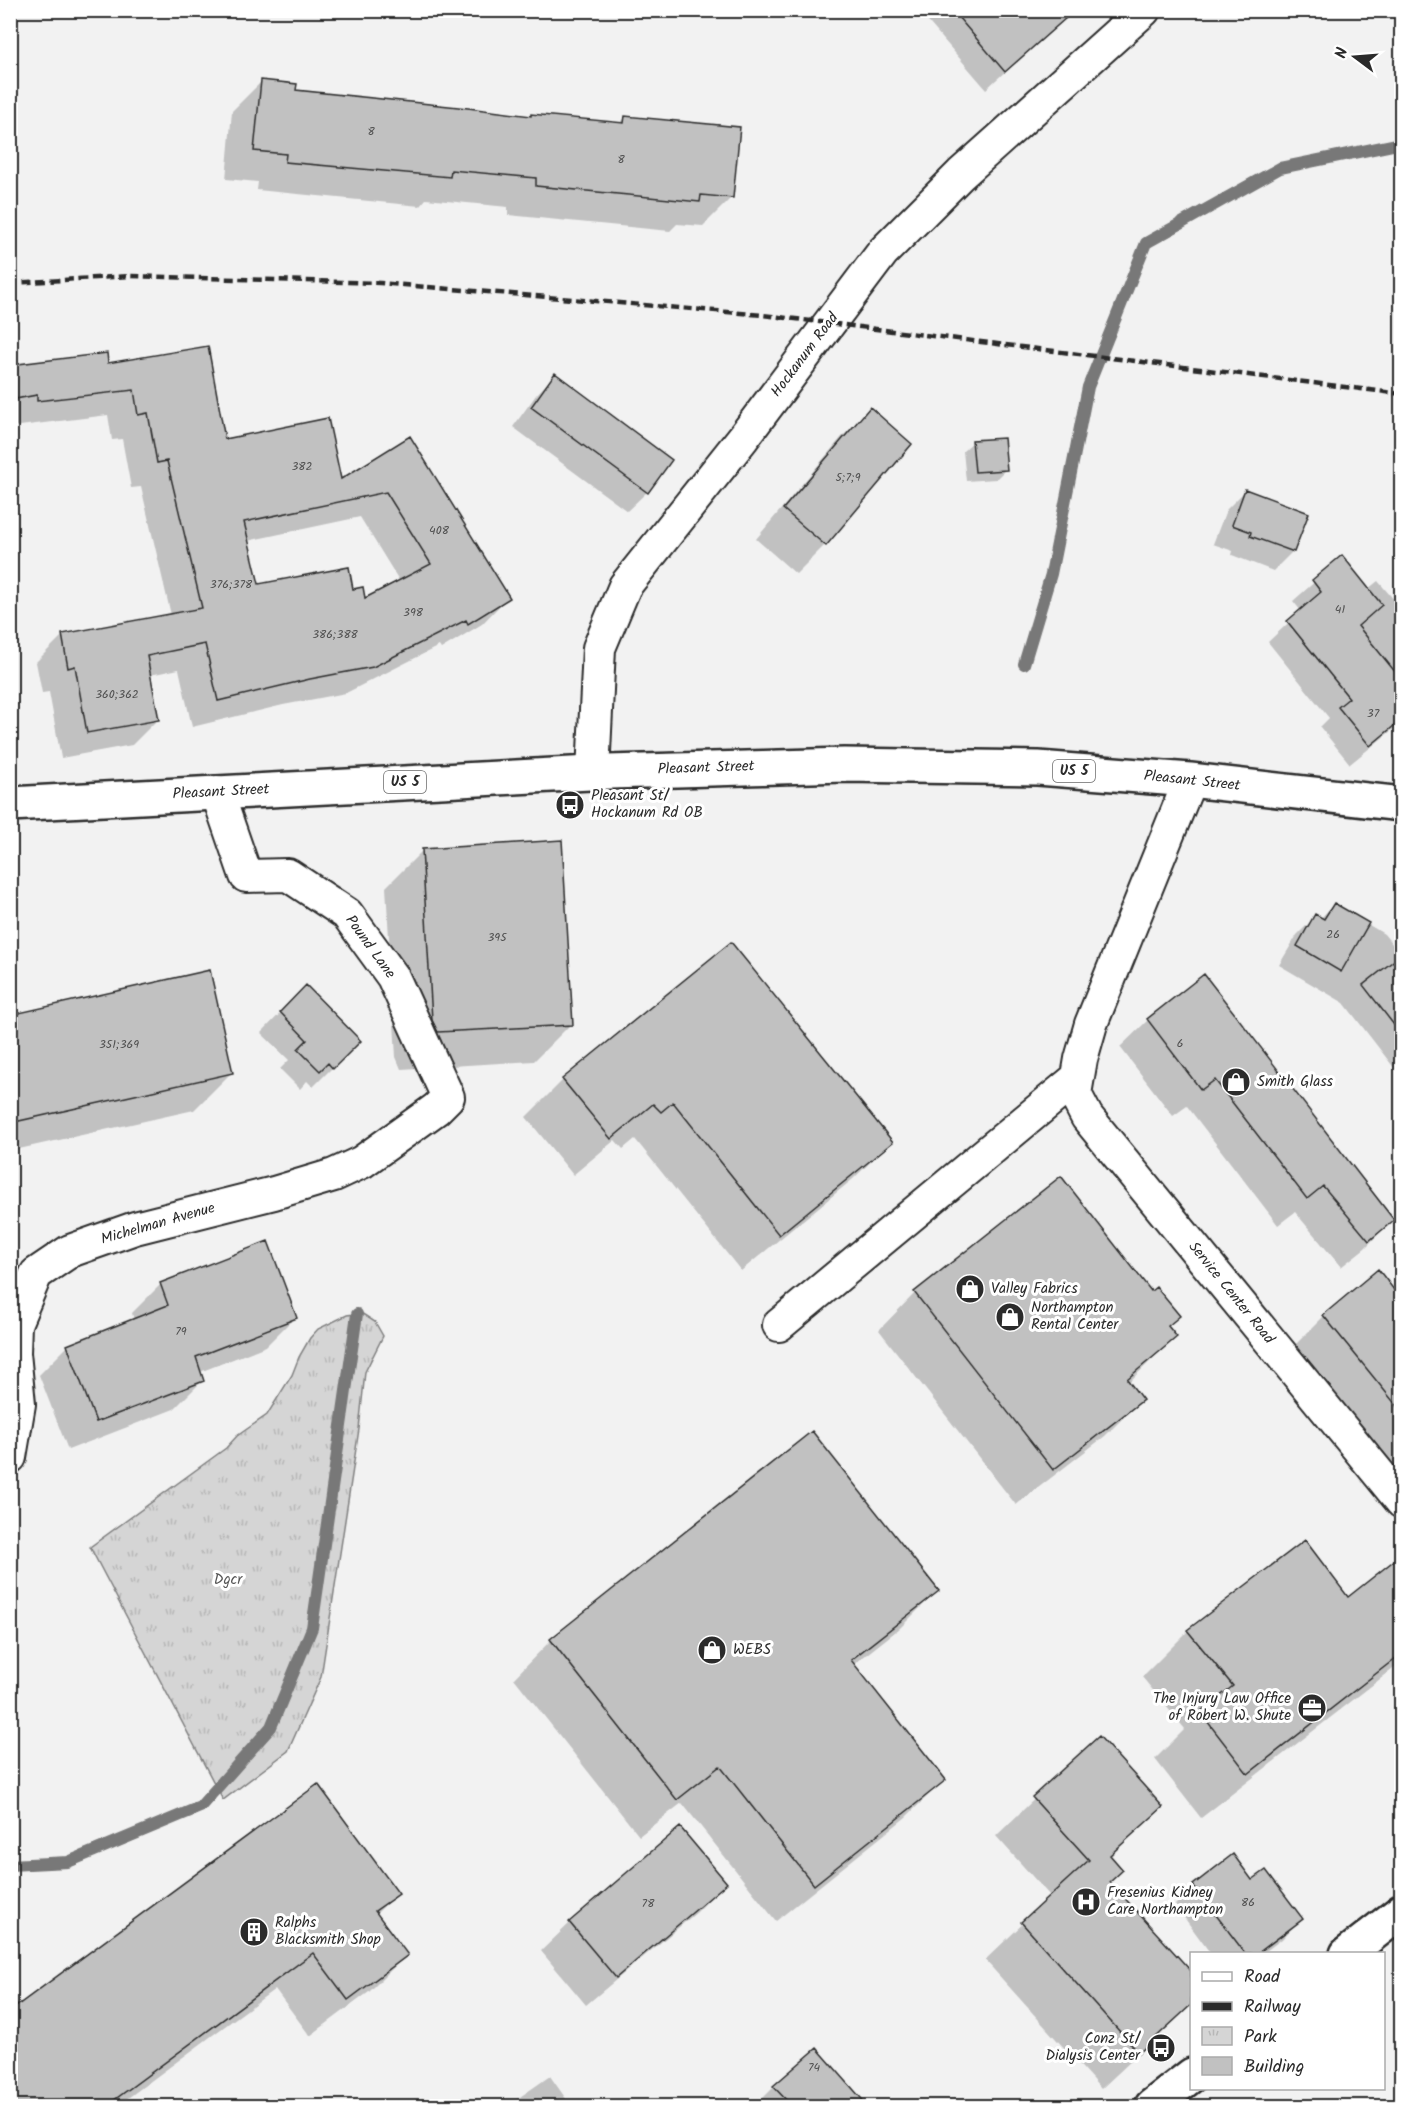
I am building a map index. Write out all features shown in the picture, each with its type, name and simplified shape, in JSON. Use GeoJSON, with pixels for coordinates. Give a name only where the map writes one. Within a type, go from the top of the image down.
{"type":"FeatureCollection","features":[{"type":"Feature","properties":{"kind":"main road","name":"Pleasant Street"},"geometry":{"type":"LineString","coordinates":[[10,804],[593,773],[780,766],[958,766],[1038,768],[1190,780],[1401,804]]}},
{"type":"Feature","properties":{"kind":"main road"},"geometry":{"type":"LineString","coordinates":[[1348,1952],[1401,1911]]}},
{"type":"Feature","properties":{"kind":"main road"},"geometry":{"type":"LineString","coordinates":[[1152,2106],[1190,2076]]}},
{"type":"Feature","properties":{"kind":"street","name":"Hockanum Road"},"geometry":{"type":"LineString","coordinates":[[593,773],[600,648],[625,586],[743,438],[883,252],[961,174],[1144,10]]}},
{"type":"Feature","properties":{"kind":"street","name":"Service Center Road"},"geometry":{"type":"LineString","coordinates":[[1190,780],[1091,1024],[1075,1094],[1087,1117],[1401,1502]]}},
{"type":"Feature","properties":{"kind":"street","name":"Pound Lane"},"geometry":{"type":"LineString","coordinates":[[217,792],[246,876],[288,875],[347,914],[393,976],[448,1097]]}},
{"type":"Feature","properties":{"kind":"street"},"geometry":{"type":"LineString","coordinates":[[779,1325],[1077,1078]]}},
{"type":"Feature","properties":{"kind":"street","name":"Michelman Avenue"},"geometry":{"type":"LineString","coordinates":[[10,1457],[19,1404],[14,1353],[15,1324],[36,1274],[70,1251],[124,1232],[274,1193],[362,1162],[448,1097]]}},
{"type":"Feature","properties":{"kind":"green space","name":"Dgcr"},"geometry":{"type":"Polygon","coordinates":[[[361,1313],[375,1322],[383,1336],[365,1372],[359,1429],[321,1677],[288,1751],[223,1800],[90,1547],[226,1448],[237,1436],[267,1415],[292,1375],[310,1338],[318,1329],[347,1315],[361,1313]]]}},
{"type":"Feature","properties":{"kind":"building"},"geometry":{"type":"Polygon","coordinates":[[[952,10],[1075,10],[1005,72],[952,10]]]}},
{"type":"Feature","properties":{"kind":"building"},"geometry":{"type":"Polygon","coordinates":[[[261,80],[297,84],[296,90],[531,116],[531,114],[624,123],[625,116],[740,127],[733,198],[701,195],[700,202],[536,186],[536,178],[451,170],[450,177],[285,162],[286,154],[254,151],[261,80]]]}},
{"type":"Feature","properties":{"kind":"building"},"geometry":{"type":"Polygon","coordinates":[[[208,346],[225,439],[328,418],[341,479],[410,436],[510,598],[468,624],[466,620],[373,667],[218,701],[205,644],[147,656],[159,720],[87,733],[75,666],[68,668],[62,634],[202,608],[167,461],[157,463],[148,413],[138,415],[134,390],[37,401],[37,395],[10,400],[10,365],[107,353],[108,363],[208,346]],[[386,492],[244,522],[259,584],[349,567],[353,589],[363,587],[365,598],[431,564],[386,492]]]}},
{"type":"Feature","properties":{"kind":"building"},"geometry":{"type":"Polygon","coordinates":[[[555,373],[672,460],[648,493],[531,407],[555,373]]]}},
{"type":"Feature","properties":{"kind":"building"},"geometry":{"type":"Polygon","coordinates":[[[870,407],[912,444],[826,546],[783,509],[870,407]]]}},
{"type":"Feature","properties":{"kind":"building"},"geometry":{"type":"Polygon","coordinates":[[[1004,438],[1007,470],[975,472],[972,440],[1004,438]]]}},
{"type":"Feature","properties":{"kind":"building"},"geometry":{"type":"Polygon","coordinates":[[[1245,489],[1309,513],[1294,552],[1250,536],[1251,532],[1232,525],[1245,489]]]}},
{"type":"Feature","properties":{"kind":"building"},"geometry":{"type":"Polygon","coordinates":[[[1342,555],[1382,605],[1358,626],[1401,679],[1401,720],[1370,746],[1338,707],[1349,698],[1287,621],[1321,592],[1312,580],[1342,555]]]}},
{"type":"Feature","properties":{"kind":"building"},"geometry":{"type":"Polygon","coordinates":[[[562,840],[573,1025],[438,1032],[432,1020],[422,849],[562,840]]]}},
{"type":"Feature","properties":{"kind":"building"},"geometry":{"type":"Polygon","coordinates":[[[1334,903],[1369,923],[1341,972],[1297,946],[1315,914],[1324,919],[1334,903]]]}},
{"type":"Feature","properties":{"kind":"building"},"geometry":{"type":"Polygon","coordinates":[[[731,942],[893,1142],[779,1235],[673,1102],[661,1112],[653,1104],[611,1139],[562,1079],[731,942]]]}},
{"type":"Feature","properties":{"kind":"building"},"geometry":{"type":"Polygon","coordinates":[[[1401,955],[1401,1034],[1363,985],[1401,955]]]}},
{"type":"Feature","properties":{"kind":"building"},"geometry":{"type":"Polygon","coordinates":[[[210,970],[233,1073],[10,1123],[10,1015],[210,970]]]}},
{"type":"Feature","properties":{"kind":"building"},"geometry":{"type":"Polygon","coordinates":[[[1204,974],[1394,1220],[1369,1241],[1323,1186],[1307,1199],[1215,1080],[1201,1090],[1147,1019],[1204,974]]]}},
{"type":"Feature","properties":{"kind":"building"},"geometry":{"type":"Polygon","coordinates":[[[306,985],[361,1041],[333,1069],[328,1063],[320,1071],[298,1049],[307,1040],[280,1012],[306,985]]]}},
{"type":"Feature","properties":{"kind":"building","name":"Northampton Rental Center"},"geometry":{"type":"Polygon","coordinates":[[[1061,1176],[1151,1291],[1156,1287],[1180,1316],[1168,1326],[1177,1337],[1127,1379],[1143,1400],[1053,1470],[914,1292],[1061,1176]]]}},
{"type":"Feature","properties":{"kind":"building"},"geometry":{"type":"Polygon","coordinates":[[[268,1241],[297,1318],[196,1357],[204,1381],[96,1422],[67,1345],[168,1305],[160,1283],[268,1241]]]}},
{"type":"Feature","properties":{"kind":"building"},"geometry":{"type":"Polygon","coordinates":[[[1378,1269],[1401,1299],[1401,1411],[1323,1315],[1378,1269]]]}},
{"type":"Feature","properties":{"kind":"building","name":"WEBS"},"geometry":{"type":"Polygon","coordinates":[[[812,1431],[939,1591],[851,1660],[946,1780],[814,1885],[720,1766],[677,1800],[550,1639],[812,1431]]]}},
{"type":"Feature","properties":{"kind":"building"},"geometry":{"type":"Polygon","coordinates":[[[1305,1540],[1348,1597],[1401,1555],[1401,1654],[1248,1774],[1200,1712],[1233,1686],[1187,1630],[1305,1540]]]}},
{"type":"Feature","properties":{"kind":"building","name":"Fresenius Kidney Care Northampton"},"geometry":{"type":"Polygon","coordinates":[[[1099,1736],[1163,1807],[1110,1855],[1123,1870],[1110,1882],[1190,1970],[1190,2006],[1139,2053],[1021,1922],[1089,1860],[1032,1797],[1099,1736]]]}},
{"type":"Feature","properties":{"kind":"building","name":"Ralphs Blacksmith Shop"},"geometry":{"type":"Polygon","coordinates":[[[318,1784],[399,1894],[375,1911],[408,1955],[348,2000],[313,1953],[106,2106],[10,2106],[10,2011],[318,1784]]]}},
{"type":"Feature","properties":{"kind":"building"},"geometry":{"type":"Polygon","coordinates":[[[680,1827],[727,1883],[616,1978],[569,1922],[680,1827]]]}},
{"type":"Feature","properties":{"kind":"building"},"geometry":{"type":"Polygon","coordinates":[[[1233,1854],[1252,1880],[1266,1870],[1303,1919],[1259,1952],[1244,1952],[1193,1885],[1233,1854]]]}},
{"type":"Feature","properties":{"kind":"building"},"geometry":{"type":"Polygon","coordinates":[[[817,2048],[868,2106],[792,2106],[773,2086],[817,2048]]]}},
{"type":"Feature","properties":{"kind":"waterway"},"geometry":{"type":"LineString","coordinates":[[1024,664],[1051,574],[1088,387],[1146,243],[1280,168],[1402,143]]}},
{"type":"Feature","properties":{"kind":"waterway"},"geometry":{"type":"LineString","coordinates":[[10,1865],[68,1862],[200,1807],[271,1727],[312,1628],[357,1314]]}},
{"type":"Feature","properties":{"kind":"railway"},"geometry":{"type":"LineString","coordinates":[[10,283],[131,276],[380,283],[763,315],[1402,394]]}},
{"type":"Feature","properties":{"kind":"place","name":"Pleasant St/ Hockanum Rd OB"},"geometry":{"type":"Point","coordinates":[570,805]}},
{"type":"Feature","properties":{"kind":"place","name":"Smith Glass"},"geometry":{"type":"Point","coordinates":[1236,1082]}},
{"type":"Feature","properties":{"kind":"place","name":"Valley Fabrics"},"geometry":{"type":"Point","coordinates":[970,1289]}},
{"type":"Feature","properties":{"kind":"place","name":"Northampton Rental Center"},"geometry":{"type":"Point","coordinates":[1010,1317]}},
{"type":"Feature","properties":{"kind":"place","name":"WEBS"},"geometry":{"type":"Point","coordinates":[712,1650]}},
{"type":"Feature","properties":{"kind":"place","name":"The Injury Law Office of Robert W. Shute"},"geometry":{"type":"Point","coordinates":[1312,1708]}},
{"type":"Feature","properties":{"kind":"place","name":"Fresenius Kidney Care Northampton"},"geometry":{"type":"Point","coordinates":[1086,1902]}},
{"type":"Feature","properties":{"kind":"place","name":"Ralphs Blacksmith Shop"},"geometry":{"type":"Point","coordinates":[254,1932]}},
{"type":"Feature","properties":{"kind":"place","name":"Conz St/ Dialysis Center"},"geometry":{"type":"Point","coordinates":[1161,2048]}}]}
